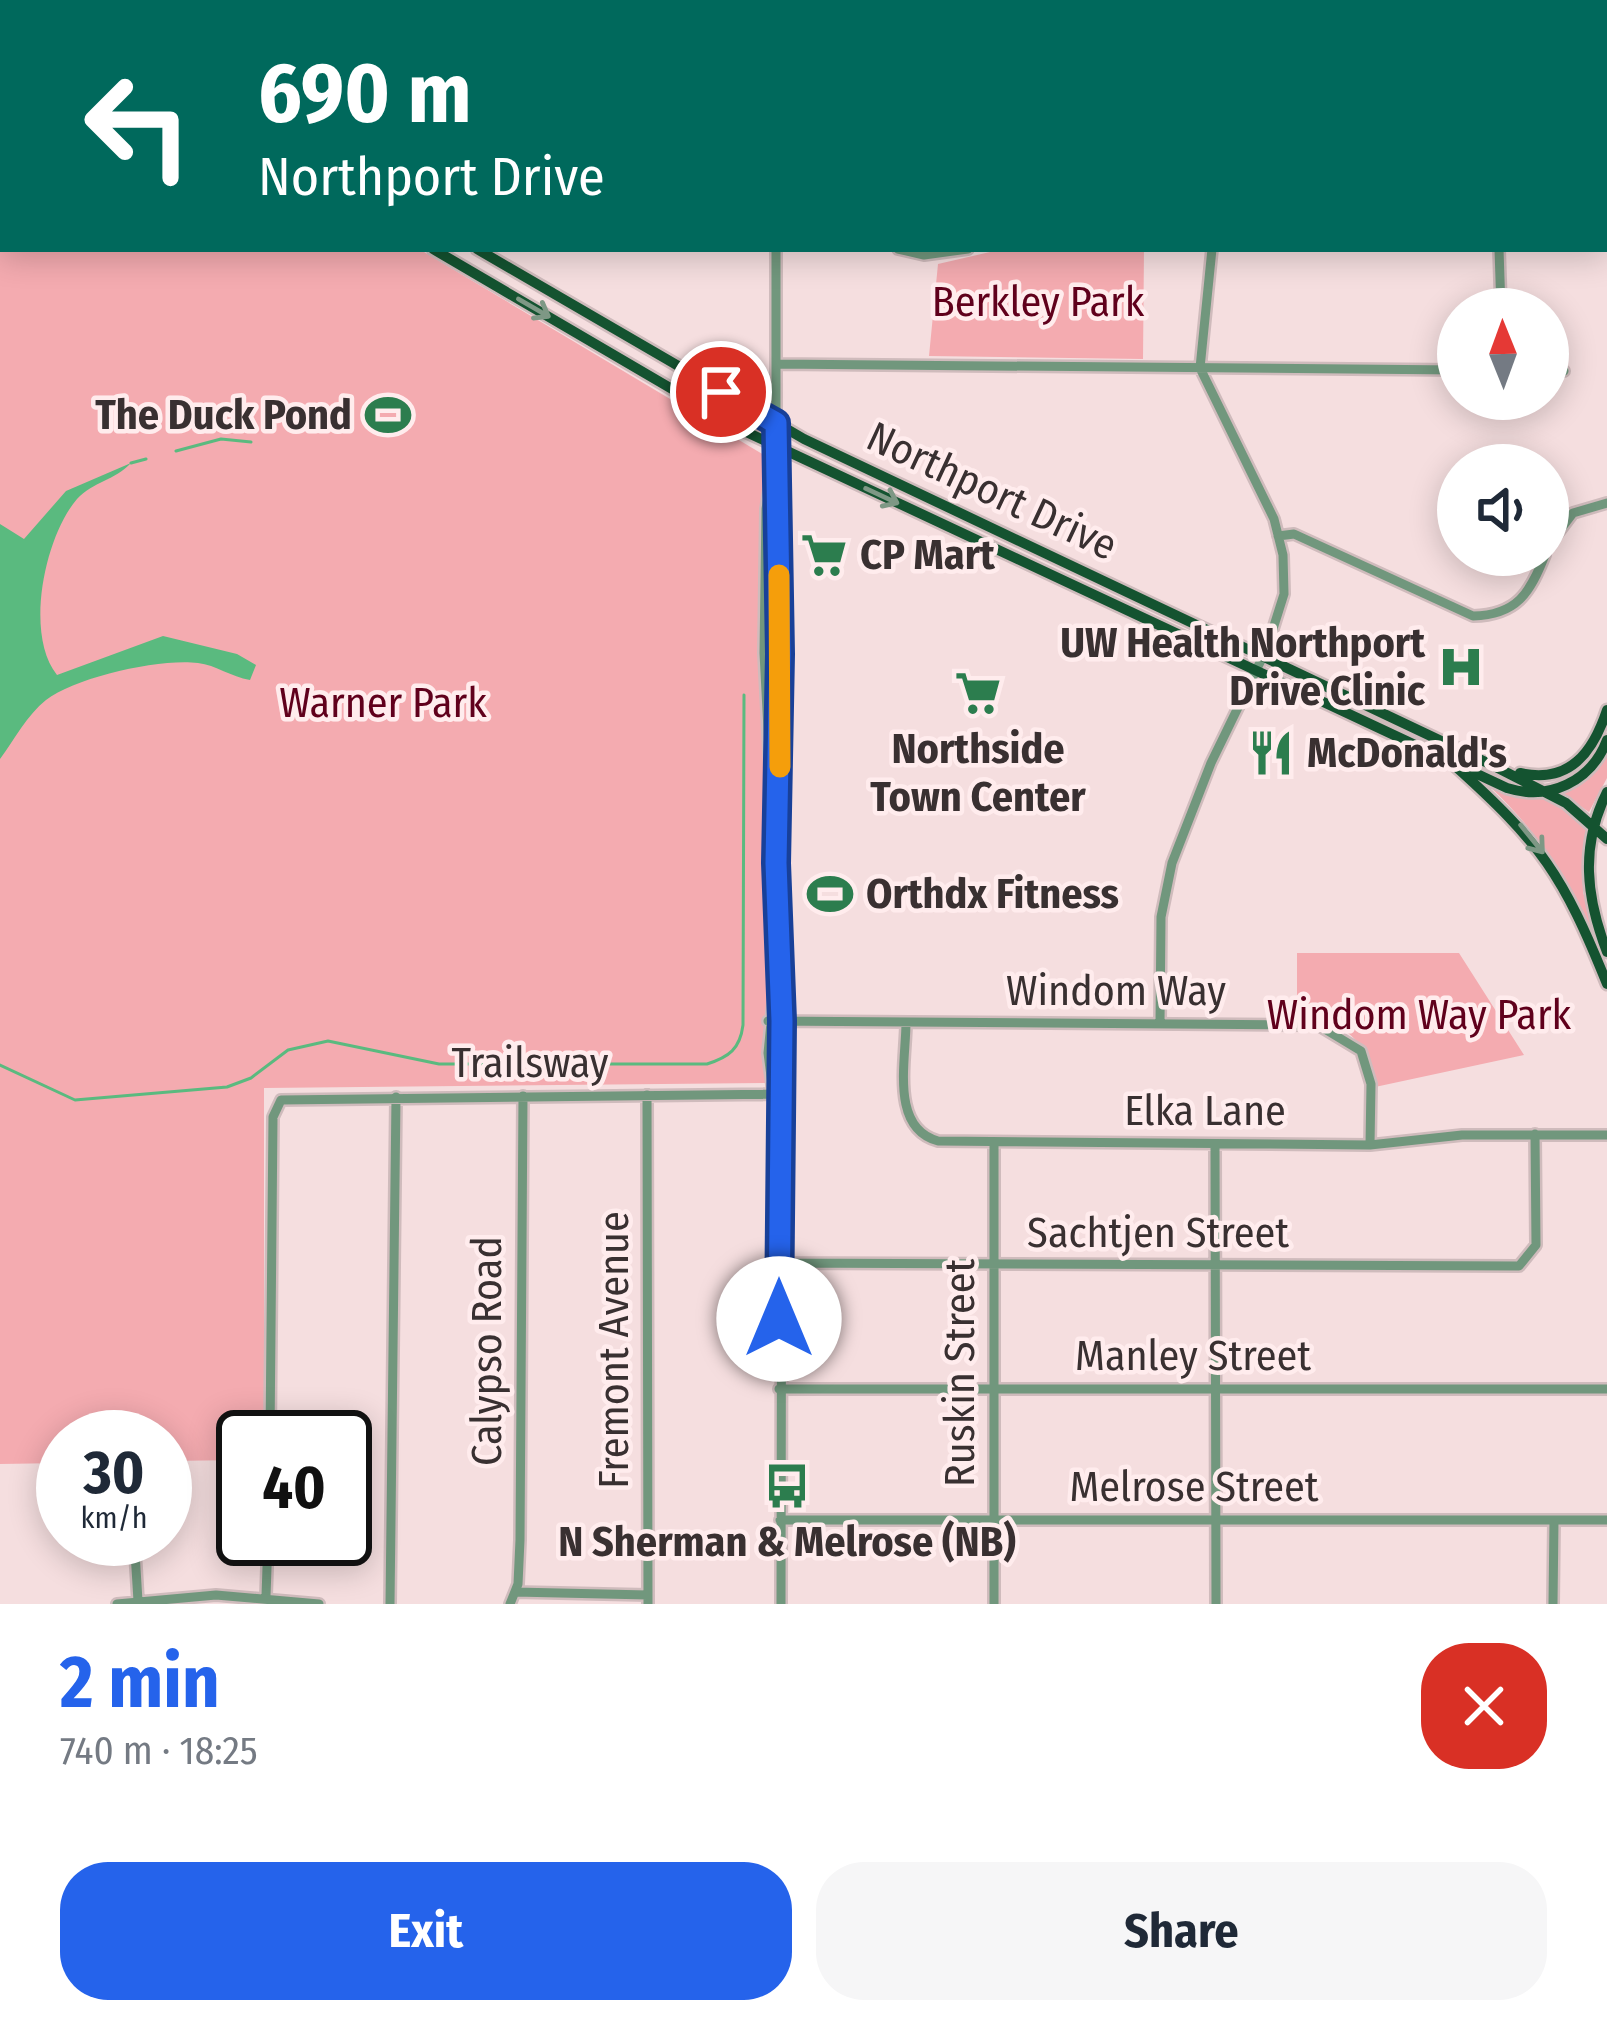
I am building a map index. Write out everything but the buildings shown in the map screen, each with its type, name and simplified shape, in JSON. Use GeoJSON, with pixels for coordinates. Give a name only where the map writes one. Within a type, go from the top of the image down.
{"type":"FeatureCollection","features":[{"type":"Feature","properties":{"kind":"main road","name":"Northport Drive"},"geometry":{"type":"LineString","coordinates":[[438,252],[776,446],[1513,790],[1546,792]]}},
{"type":"Feature","properties":{"kind":"main road","name":"Northport Drive"},"geometry":{"type":"LineString","coordinates":[[482,252],[776,423],[1546,792]]}},
{"type":"Feature","properties":{"kind":"main road"},"geometry":{"type":"LineString","coordinates":[[1006,555],[1045,553]]}},
{"type":"Feature","properties":{"kind":"main road"},"geometry":{"type":"LineString","coordinates":[[1494,766],[1539,776],[1566,770],[1594,745],[1607,710]]}},
{"type":"Feature","properties":{"kind":"main road"},"geometry":{"type":"LineString","coordinates":[[1607,740],[1587,771],[1546,792],[1607,838]]}},
{"type":"Feature","properties":{"kind":"main road"},"geometry":{"type":"LineString","coordinates":[[1448,759],[1540,847],[1561,878],[1607,984]]}},
{"type":"Feature","properties":{"kind":"main road"},"geometry":{"type":"LineString","coordinates":[[1607,792],[1592,823],[1588,886],[1607,952]]}},
{"type":"Feature","properties":{"kind":"street"},"geometry":{"type":"LineString","coordinates":[[776,252],[776,446],[766,509],[764,599],[782,1021],[776,1094]]}},
{"type":"Feature","properties":{"kind":"street"},"geometry":{"type":"LineString","coordinates":[[1160,1024],[1161,916],[1172,863],[1263,655],[1284,594],[1278,536],[1200,368],[1212,252]]}},
{"type":"Feature","properties":{"kind":"street"},"geometry":{"type":"LineString","coordinates":[[1499,252],[1500,288]]}},
{"type":"Feature","properties":{"kind":"street"},"geometry":{"type":"LineString","coordinates":[[776,364],[1437,370]]}},
{"type":"Feature","properties":{"kind":"street"},"geometry":{"type":"LineString","coordinates":[[1569,518],[1607,503]]}},
{"type":"Feature","properties":{"kind":"street"},"geometry":{"type":"LineString","coordinates":[[1278,536],[1294,534],[1473,616],[1500,613],[1522,602],[1535,576]]}},
{"type":"Feature","properties":{"kind":"street"},"geometry":{"type":"LineString","coordinates":[[778,966],[768,1022],[779,1127],[781,1604]]}},
{"type":"Feature","properties":{"kind":"street","name":"Windom Way"},"geometry":{"type":"LineString","coordinates":[[768,1022],[1318,1025],[1352,1041],[1364,1060],[1371,1084],[1370,1145]]}},
{"type":"Feature","properties":{"kind":"street","name":"Elka Lane"},"geometry":{"type":"LineString","coordinates":[[906,1022],[906,1109],[911,1124],[931,1139],[1370,1145],[1462,1135],[1607,1135]]}},
{"type":"Feature","properties":{"kind":"street","name":"Trailsway"},"geometry":{"type":"LineString","coordinates":[[269,1410],[273,1117],[280,1101],[776,1094]]}},
{"type":"Feature","properties":{"kind":"street","name":"Fremont Avenue"},"geometry":{"type":"LineString","coordinates":[[647,1095],[648,1600]]}},
{"type":"Feature","properties":{"kind":"street","name":"Calypso Road"},"geometry":{"type":"LineString","coordinates":[[512,1598],[523,1096]]}},
{"type":"Feature","properties":{"kind":"street"},"geometry":{"type":"LineString","coordinates":[[390,1604],[396,1097]]}},
{"type":"Feature","properties":{"kind":"street","name":"Sachtjen Street"},"geometry":{"type":"LineString","coordinates":[[779,1263],[1508,1268],[1532,1256],[1537,1235],[1534,1134]]}},
{"type":"Feature","properties":{"kind":"street","name":"Ruskin Street"},"geometry":{"type":"LineString","coordinates":[[994,1142],[994,1604]]}},
{"type":"Feature","properties":{"kind":"street"},"geometry":{"type":"LineString","coordinates":[[1215,1144],[1216,1604]]}},
{"type":"Feature","properties":{"kind":"street","name":"Manley Street"},"geometry":{"type":"LineString","coordinates":[[779,1389],[1607,1389]]}},
{"type":"Feature","properties":{"kind":"street","name":"Melrose Street"},"geometry":{"type":"LineString","coordinates":[[780,1520],[1607,1520]]}},
{"type":"Feature","properties":{"kind":"street"},"geometry":{"type":"LineString","coordinates":[[1553,1604],[1554,1520]]}},
{"type":"Feature","properties":{"kind":"street"},"geometry":{"type":"LineString","coordinates":[[136,1566],[138,1600]]}},
{"type":"Feature","properties":{"kind":"street"},"geometry":{"type":"LineString","coordinates":[[266,1596],[267,1566]]}},
{"type":"Feature","properties":{"kind":"street"},"geometry":{"type":"LineString","coordinates":[[117,1604],[266,1596],[319,1604]]}},
{"type":"Feature","properties":{"kind":"street"},"geometry":{"type":"LineString","coordinates":[[512,1598],[648,1600]]}},
{"type":"Feature","properties":{"kind":"green space","name":"Warner Park"},"geometry":{"type":"Polygon","coordinates":[[[0,252],[424,252],[764,455],[769,1083],[264,1088],[264,1410],[216,1410],[216,1460],[192,1461],[192,1410],[36,1410],[36,1463],[0,1464],[0,252]]]}},
{"type":"Feature","properties":{"kind":"green space","name":"Berkley Park"},"geometry":{"type":"Polygon","coordinates":[[[990,252],[1144,252],[1143,359],[929,356],[938,264],[990,252]]]}},
{"type":"Feature","properties":{"kind":"green space"},"geometry":{"type":"Polygon","coordinates":[[[1607,746],[1607,778],[1589,812],[1559,792],[1607,746]]]}},
{"type":"Feature","properties":{"kind":"green space"},"geometry":{"type":"Polygon","coordinates":[[[1489,786],[1542,796],[1587,826],[1583,892],[1607,973],[1585,920],[1545,849],[1489,786]]]}},
{"type":"Feature","properties":{"kind":"green space","name":"Windom Way Park"},"geometry":{"type":"Polygon","coordinates":[[[1297,953],[1459,953],[1524,1055],[1375,1087],[1368,1057],[1351,1035],[1327,1021],[1297,1016],[1297,953]]]}},
{"type":"Feature","properties":{"kind":"shaded area"},"geometry":{"type":"Polygon","coordinates":[[[131,463],[77,499],[56,536],[40,611],[47,657],[57,675],[163,636],[237,654],[256,665],[250,680],[205,664],[182,662],[97,677],[46,700],[0,759],[0,524],[24,539],[66,491],[131,463]]]}},
{"type":"Feature","properties":{"kind":"waterway"},"geometry":{"type":"LineString","coordinates":[[176,451],[221,439],[251,442]]}},
{"type":"Feature","properties":{"kind":"waterway"},"geometry":{"type":"LineString","coordinates":[[131,463],[146,459]]}},
{"type":"Feature","properties":{"kind":"waterway"},"geometry":{"type":"LineString","coordinates":[[0,1065],[75,1100],[227,1087],[251,1078],[288,1050],[328,1041],[439,1064],[707,1064],[721,1058],[736,1046],[743,1025],[744,695]]}},
{"type":"Feature","properties":{"kind":"slow traffic"},"geometry":{"type":"LineString","coordinates":[[779,575],[780,767]]}},
{"type":"Feature","properties":{"kind":"place","name":"The Duck Pond"},"geometry":{"type":"Point","coordinates":[388,415]}},
{"type":"Feature","properties":{"kind":"place","name":"CP Mart"},"geometry":{"type":"Point","coordinates":[824,555]}},
{"type":"Feature","properties":{"kind":"place","name":"UW Health Northport Drive Clinic"},"geometry":{"type":"Point","coordinates":[1461,667]}},
{"type":"Feature","properties":{"kind":"place","name":"Northside Town Center"},"geometry":{"type":"Point","coordinates":[978,693]}},
{"type":"Feature","properties":{"kind":"place","name":"McDonald's"},"geometry":{"type":"Point","coordinates":[1271,753]}},
{"type":"Feature","properties":{"kind":"place","name":"Orthdx Fitness"},"geometry":{"type":"Point","coordinates":[830,894]}},
{"type":"Feature","properties":{"kind":"place","name":"N Sherman & Melrose (NB)"},"geometry":{"type":"Point","coordinates":[787,1486]}},
{"type":"Feature","properties":{"kind":"route"},"geometry":{"type":"LineString","coordinates":[[721,392],[776,423],[780,791],[776,863],[782,1021],[779,1319]]}}]}
